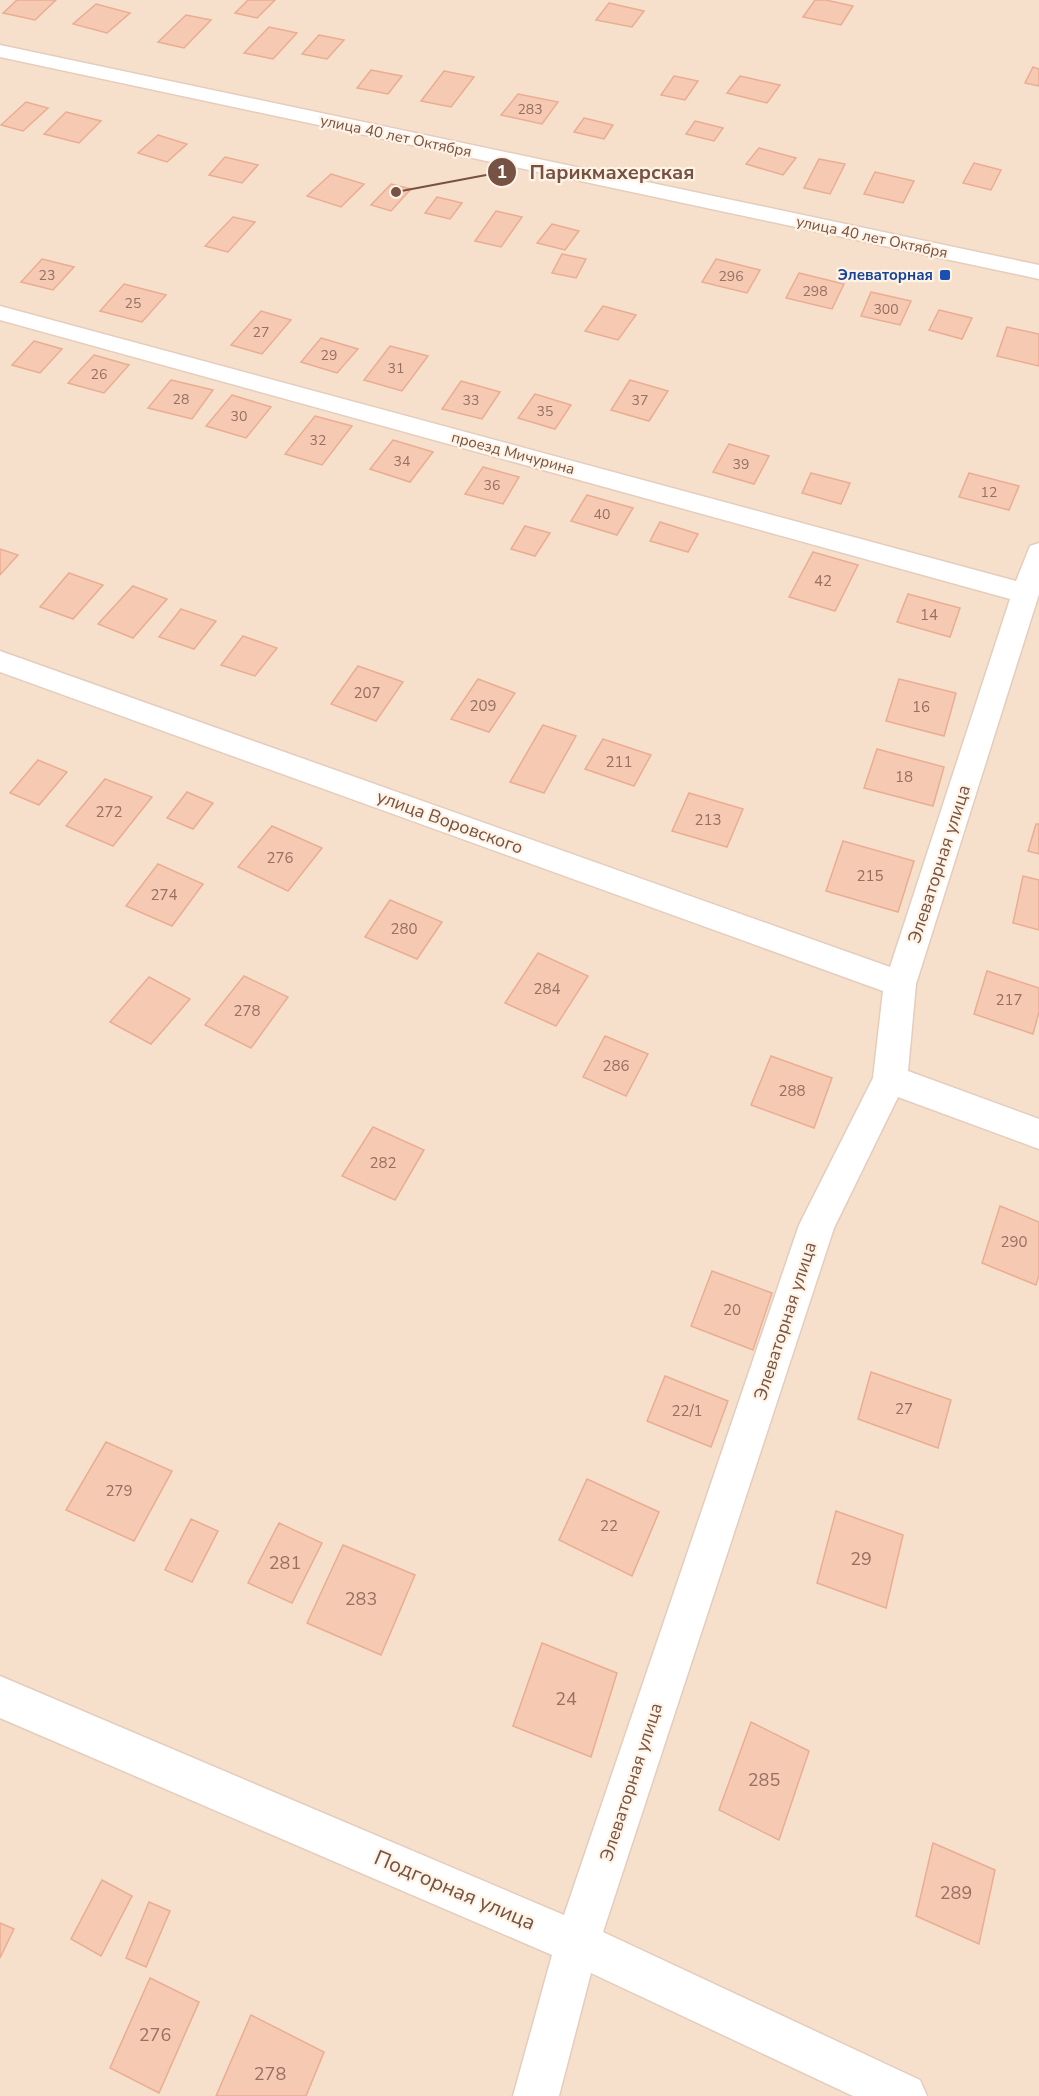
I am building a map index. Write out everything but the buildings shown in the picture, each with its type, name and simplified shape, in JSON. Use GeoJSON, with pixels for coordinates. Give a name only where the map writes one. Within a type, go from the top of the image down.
{"type":"FeatureCollection","features":[{"type":"Feature","properties":{"kind":"street","name":"улица 40 лет Октября"},"geometry":{"type":"LineString","coordinates":[[0,51],[1039,272]]}},
{"type":"Feature","properties":{"kind":"street","name":"проезд Мичурина"},"geometry":{"type":"LineString","coordinates":[[0,313],[1026,593]]}},
{"type":"Feature","properties":{"kind":"street","name":"Элеваторная улица"},"geometry":{"type":"LineString","coordinates":[[536,2096],[578,1943],[817,1226],[890,1079],[900,984],[1039,552]]}},
{"type":"Feature","properties":{"kind":"street","name":"улица Воровского"},"geometry":{"type":"LineString","coordinates":[[0,661],[900,984]]}},
{"type":"Feature","properties":{"kind":"street"},"geometry":{"type":"LineString","coordinates":[[890,1079],[1039,1134]]}},
{"type":"Feature","properties":{"kind":"street","name":"Подгорная улица"},"geometry":{"type":"LineString","coordinates":[[0,1697],[578,1943],[904,2096]]}},
{"type":"Feature","properties":{"kind":"shaded area"},"geometry":{"type":"Polygon","coordinates":[[[0,0],[1039,0],[1039,2096],[0,2096],[0,0]]]}},
{"type":"Feature","properties":{"kind":"place","name":"Парикмахерская"},"geometry":{"type":"Point","coordinates":[396,192]}},
{"type":"Feature","properties":{"kind":"place","name":"Элеваторная"},"geometry":{"type":"Point","coordinates":[945,275]}}]}
